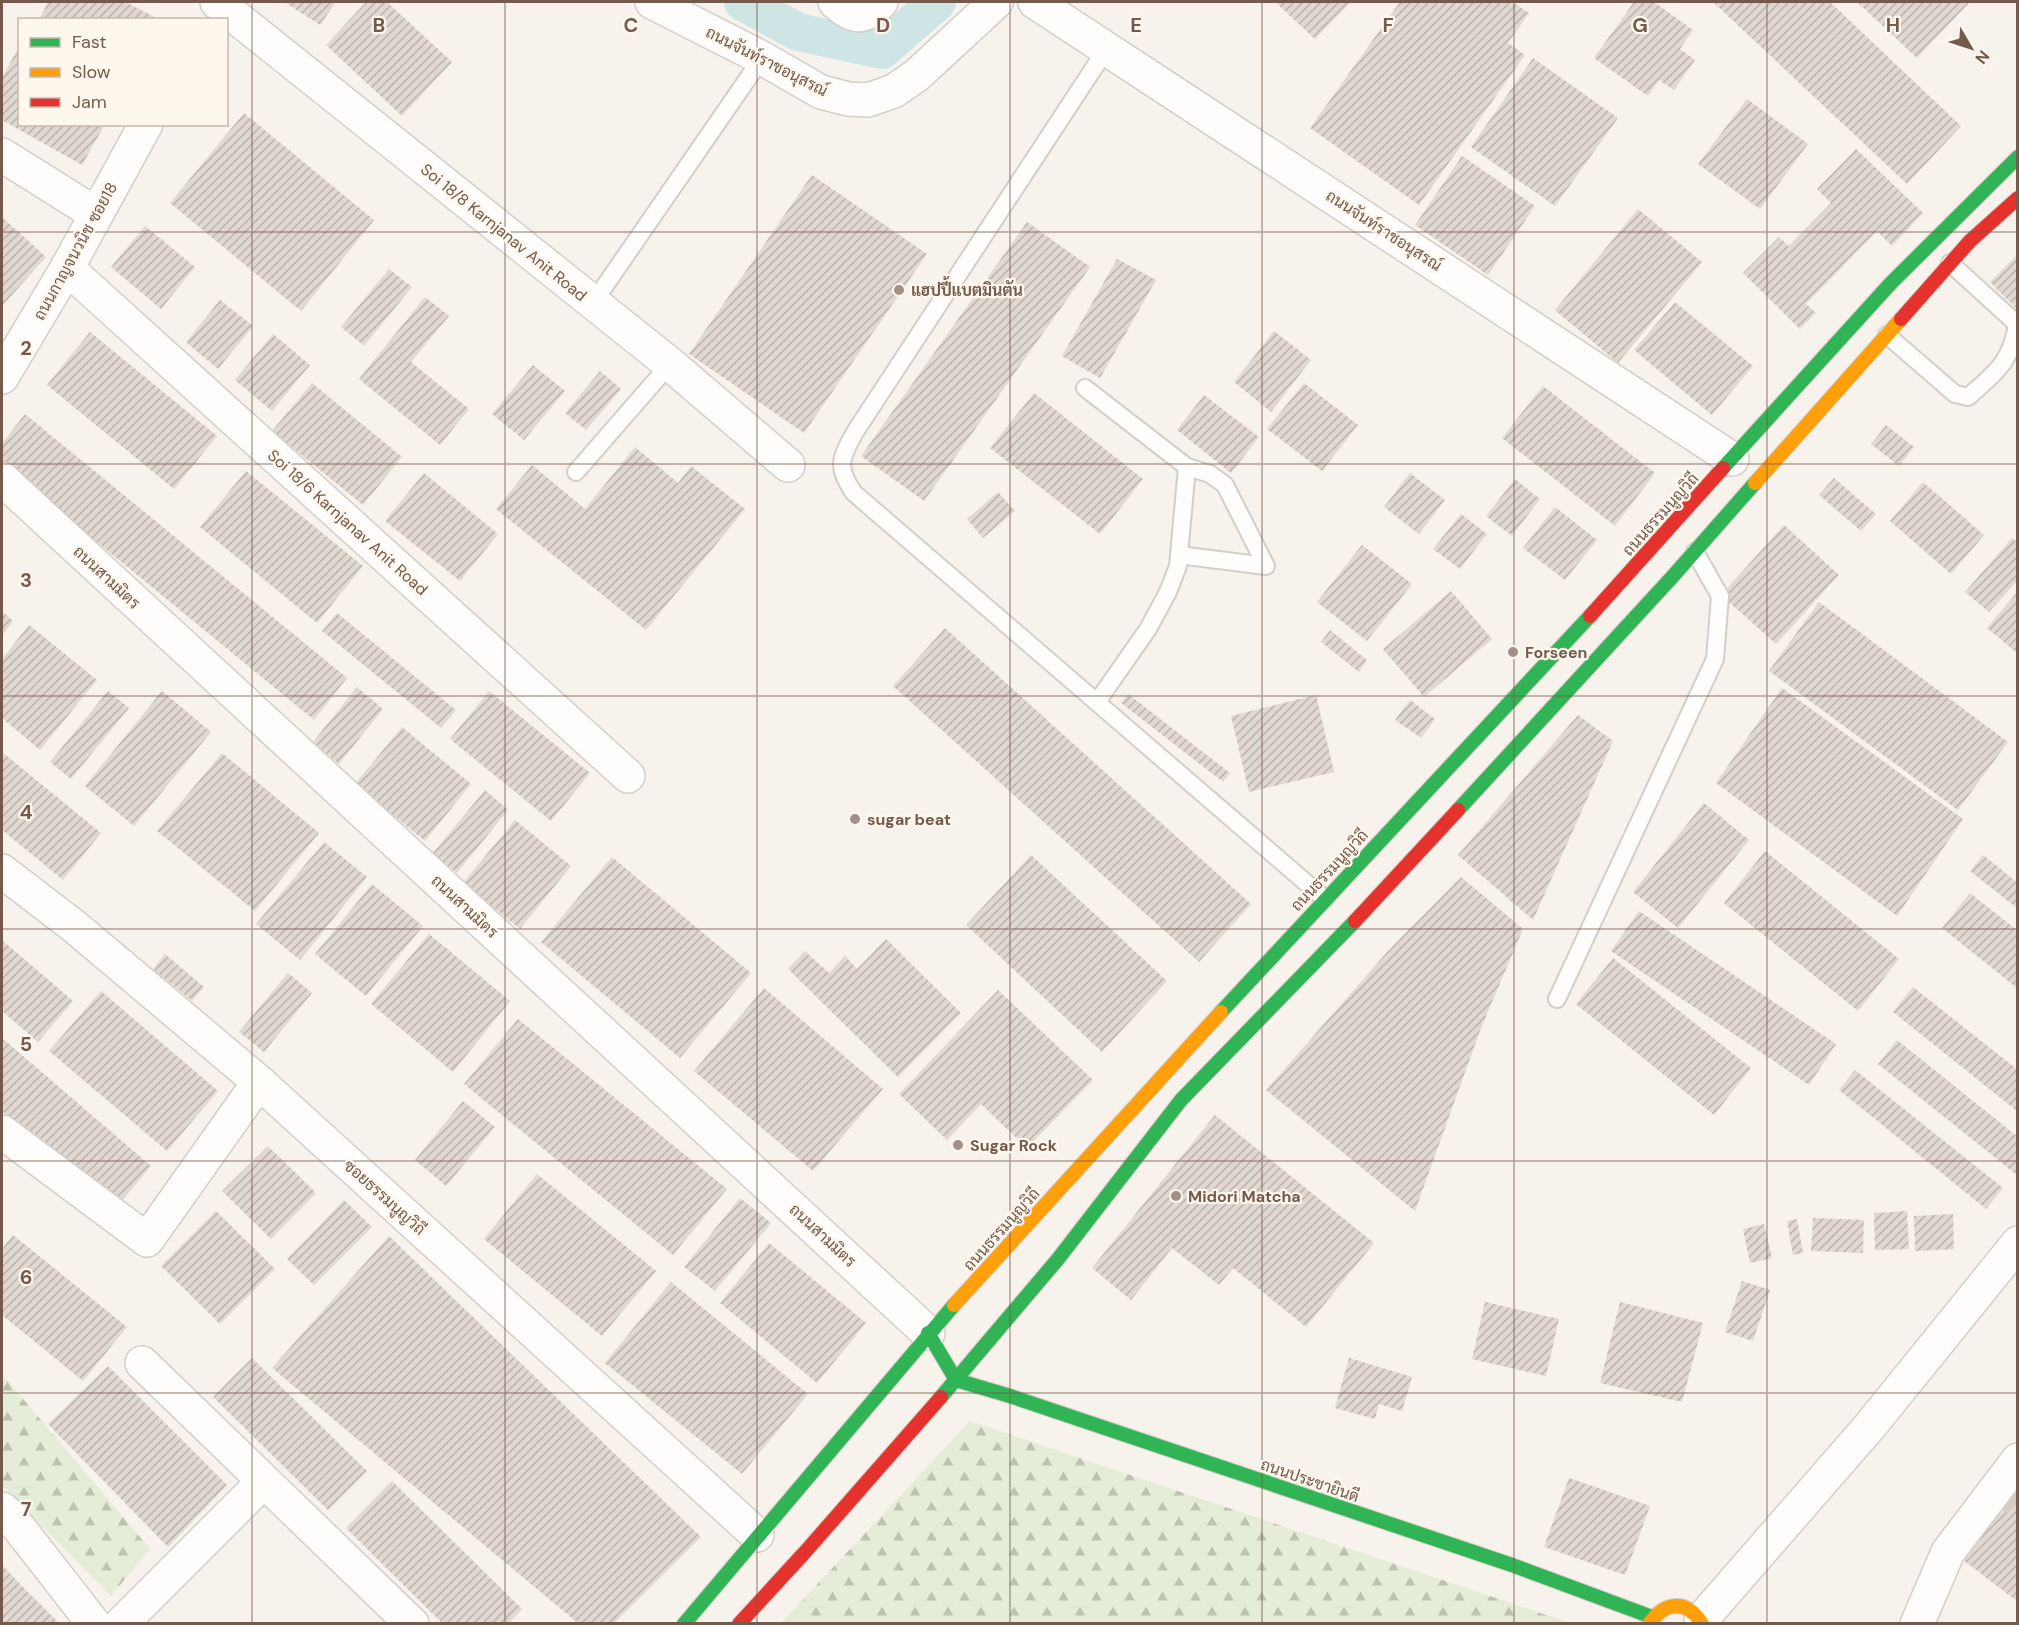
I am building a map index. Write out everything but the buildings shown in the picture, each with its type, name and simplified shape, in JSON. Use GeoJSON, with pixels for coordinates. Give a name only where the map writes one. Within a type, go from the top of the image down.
{"type":"FeatureCollection","features":[{"type":"Feature","properties":{"kind":"street"},"geometry":{"type":"LineString","coordinates":[[205,18],[215,2]]}},
{"type":"Feature","properties":{"kind":"street","name":"Soi 18/8 Karnjanav Anit Road"},"geometry":{"type":"LineString","coordinates":[[215,2],[670,364],[788,465]]}},
{"type":"Feature","properties":{"kind":"street","name":"ถนนจันท์ราชอนุสรณ์"},"geometry":{"type":"LineString","coordinates":[[652,2],[762,58],[822,92],[848,99],[868,100],[894,91],[917,75],[996,2]]}},
{"type":"Feature","properties":{"kind":"street"},"geometry":{"type":"LineString","coordinates":[[835,2],[857,15],[870,12],[881,2]]}},
{"type":"Feature","properties":{"kind":"street","name":"ถนนจันท์ราชอนุสรณ์"},"geometry":{"type":"LineString","coordinates":[[1035,2],[1732,459]]}},
{"type":"Feature","properties":{"kind":"street","name":"ถนนกาญจนวนิช ซอย18"},"geometry":{"type":"LineString","coordinates":[[2,377],[67,268],[145,126]]}},
{"type":"Feature","properties":{"kind":"street"},"geometry":{"type":"LineString","coordinates":[[2,155],[96,214]]}},
{"type":"Feature","properties":{"kind":"street","name":"ถนนธรรมนูญวิถี"},"geometry":{"type":"LineString","coordinates":[[684,1623],[928,1333],[1324,899],[1567,641],[1891,283],[2018,157]]}},
{"type":"Feature","properties":{"kind":"street"},"geometry":{"type":"LineString","coordinates":[[739,1623],[806,1551],[956,1380],[1058,1259],[1181,1100],[1354,922],[1695,552],[1970,241],[2018,198]]}},
{"type":"Feature","properties":{"kind":"street","name":"Soi 18/6 Karnjanav Anit Road"},"geometry":{"type":"LineString","coordinates":[[67,268],[628,776]]}},
{"type":"Feature","properties":{"kind":"street","name":"ถนนสามมิตร"},"geometry":{"type":"LineString","coordinates":[[2,479],[928,1333]]}},
{"type":"Feature","properties":{"kind":"street","name":"ซอยธรรมนูญวิถี"},"geometry":{"type":"LineString","coordinates":[[2,871],[75,927],[259,1082],[757,1535]]}},
{"type":"Feature","properties":{"kind":"street"},"geometry":{"type":"LineString","coordinates":[[2,1132],[147,1240],[259,1082]]}},
{"type":"Feature","properties":{"kind":"street"},"geometry":{"type":"LineString","coordinates":[[1651,1620],[1659,1611],[1668,1606],[1677,1606],[1687,1607],[1702,1622],[1870,1426],[2018,1243]]}},
{"type":"Feature","properties":{"kind":"street"},"geometry":{"type":"LineString","coordinates":[[928,1333],[956,1380]]}},
{"type":"Feature","properties":{"kind":"street"},"geometry":{"type":"LineString","coordinates":[[142,1363],[412,1623]]}},
{"type":"Feature","properties":{"kind":"street","name":"ถนนประชายินดี"},"geometry":{"type":"LineString","coordinates":[[956,1380],[1010,1396],[1512,1565],[1651,1620]]}},
{"type":"Feature","properties":{"kind":"street"},"geometry":{"type":"LineString","coordinates":[[1917,1623],[1948,1552],[2008,1473]]}},
{"type":"Feature","properties":{"kind":"street"},"geometry":{"type":"LineString","coordinates":[[120,1623],[263,1482]]}},
{"type":"Feature","properties":{"kind":"street"},"geometry":{"type":"LineString","coordinates":[[2,1509],[94,1623]]}},
{"type":"Feature","properties":{"kind":"lane"},"geometry":{"type":"LineString","coordinates":[[1107,48],[855,432],[841,465],[845,480],[854,494],[1324,899]]}},
{"type":"Feature","properties":{"kind":"lane"},"geometry":{"type":"LineString","coordinates":[[593,303],[762,58]]}},
{"type":"Feature","properties":{"kind":"lane"},"geometry":{"type":"LineString","coordinates":[[1887,335],[1955,394],[1968,397],[1999,369],[2014,345],[2017,324],[1950,263]]}},
{"type":"Feature","properties":{"kind":"lane"},"geometry":{"type":"LineString","coordinates":[[576,471],[670,364]]}},
{"type":"Feature","properties":{"kind":"lane"},"geometry":{"type":"LineString","coordinates":[[1085,388],[1187,467],[1210,474],[1225,485],[1266,566],[1179,555]]}},
{"type":"Feature","properties":{"kind":"lane"},"geometry":{"type":"LineString","coordinates":[[1098,702],[1149,629],[1178,566],[1187,467]]}},
{"type":"Feature","properties":{"kind":"lane"},"geometry":{"type":"LineString","coordinates":[[1557,999],[1714,659],[1720,596],[1695,552]]}},
{"type":"Feature","properties":{"kind":"green space"},"geometry":{"type":"Polygon","coordinates":[[[2,1374],[150,1549],[111,1596],[2,1486],[2,1374]]]}},
{"type":"Feature","properties":{"kind":"green space"},"geometry":{"type":"Polygon","coordinates":[[[970,1421],[1570,1623],[781,1623],[970,1421]]]}},
{"type":"Feature","properties":{"kind":"waterway"},"geometry":{"type":"LineString","coordinates":[[743,2],[798,32],[882,50],[937,2]]}},
{"type":"Feature","properties":{"kind":"tunnel"},"geometry":{"type":"LineString","coordinates":[[1998,1485],[2018,1501]]}},
{"type":"Feature","properties":{"kind":"traffic: fast"},"geometry":{"type":"LineString","coordinates":[[1723,468],[1891,283],[2018,157]]}},
{"type":"Feature","properties":{"kind":"traffic: fast"},"geometry":{"type":"LineString","coordinates":[[1458,810],[1674,575],[1755,483]]}},
{"type":"Feature","properties":{"kind":"traffic: fast"},"geometry":{"type":"LineString","coordinates":[[1221,1012],[1590,616]]}},
{"type":"Feature","properties":{"kind":"traffic: fast"},"geometry":{"type":"LineString","coordinates":[[941,1397],[1058,1259],[1181,1100],[1355,921]]}},
{"type":"Feature","properties":{"kind":"traffic: fast"},"geometry":{"type":"LineString","coordinates":[[684,1624],[954,1305]]}},
{"type":"Feature","properties":{"kind":"traffic: fast"},"geometry":{"type":"LineString","coordinates":[[928,1333],[956,1380],[1010,1396],[1512,1565],[1652,1617]]}},
{"type":"Feature","properties":{"kind":"traffic: slow"},"geometry":{"type":"LineString","coordinates":[[1755,483],[1901,319]]}},
{"type":"Feature","properties":{"kind":"traffic: slow"},"geometry":{"type":"LineString","coordinates":[[954,1305],[1221,1012]]}},
{"type":"Feature","properties":{"kind":"traffic: slow"},"geometry":{"type":"LineString","coordinates":[[1649,1624],[1662,1611],[1676,1606],[1690,1610],[1702,1624]]}},
{"type":"Feature","properties":{"kind":"traffic: jam"},"geometry":{"type":"LineString","coordinates":[[1901,319],[1970,241],[2018,198]]}},
{"type":"Feature","properties":{"kind":"traffic: jam"},"geometry":{"type":"LineString","coordinates":[[1590,616],[1723,468]]}},
{"type":"Feature","properties":{"kind":"traffic: jam"},"geometry":{"type":"LineString","coordinates":[[1355,921],[1458,810]]}},
{"type":"Feature","properties":{"kind":"traffic: jam"},"geometry":{"type":"LineString","coordinates":[[739,1624],[941,1397]]}},
{"type":"Feature","properties":{"kind":"place","name":"แฮปปี้แบตมินตัน"},"geometry":{"type":"Point","coordinates":[899,290]}},
{"type":"Feature","properties":{"kind":"place","name":"Forseen"},"geometry":{"type":"Point","coordinates":[1513,652]}},
{"type":"Feature","properties":{"kind":"place","name":"sugar beat"},"geometry":{"type":"Point","coordinates":[855,819]}},
{"type":"Feature","properties":{"kind":"place","name":"Sugar Rock"},"geometry":{"type":"Point","coordinates":[958,1145]}},
{"type":"Feature","properties":{"kind":"place","name":"Midori Matcha"},"geometry":{"type":"Point","coordinates":[1176,1196]}}]}
